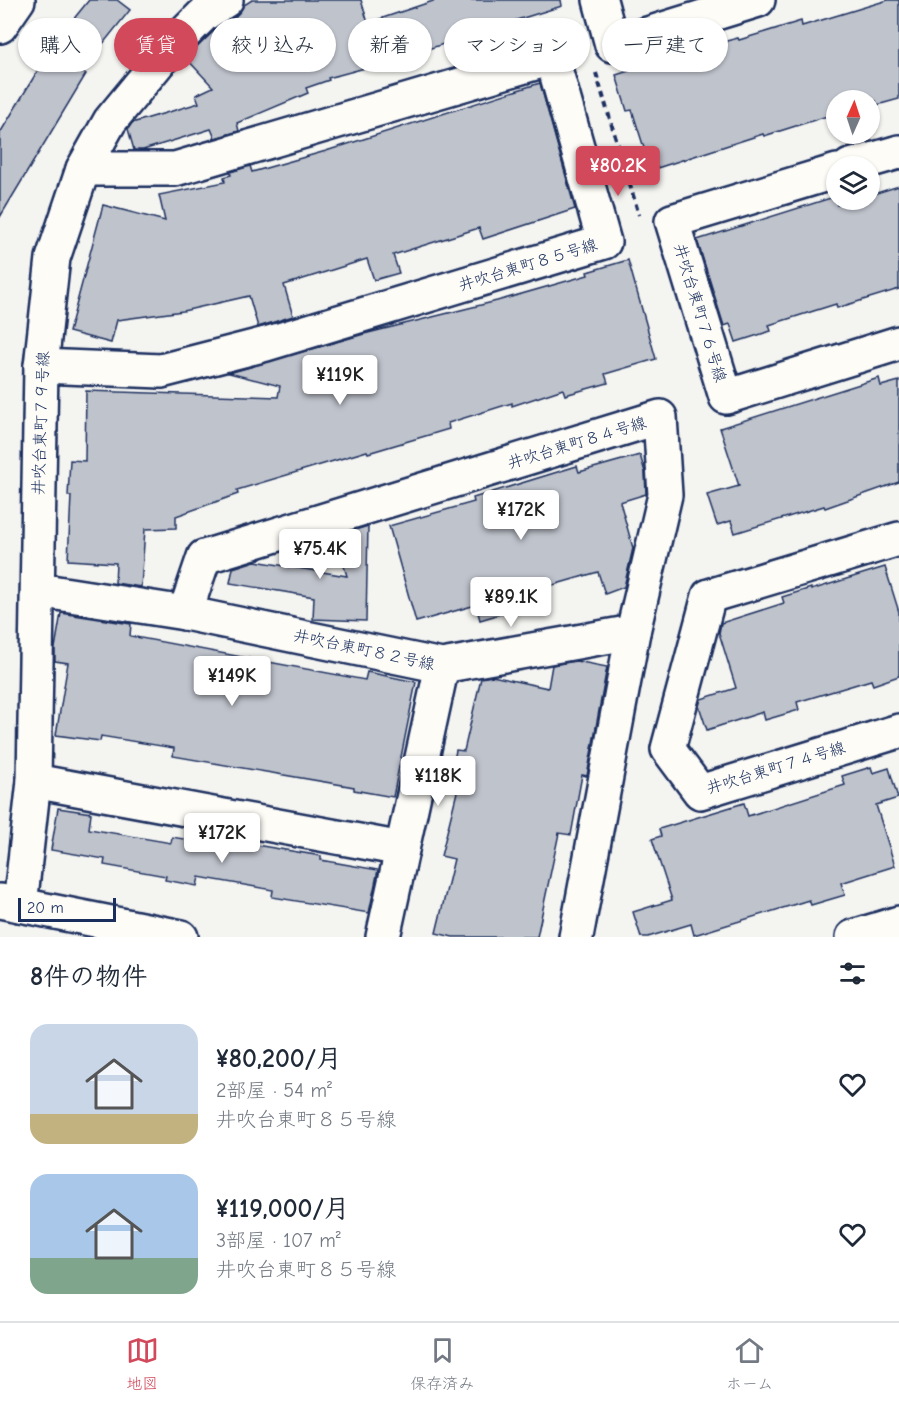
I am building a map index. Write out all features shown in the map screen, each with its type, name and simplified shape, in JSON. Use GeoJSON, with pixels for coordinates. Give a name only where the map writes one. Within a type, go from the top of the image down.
{"type":"FeatureCollection","features":[{"type":"Feature","properties":{"kind":"street"},"geometry":{"type":"LineString","coordinates":[[0,26],[18,0]]}},
{"type":"Feature","properties":{"kind":"street","name":"井吹台東町７９号線"},"geometry":{"type":"LineString","coordinates":[[10,903],[34,781],[41,366],[53,258],[83,169],[110,122],[171,47],[203,15],[226,0]]}},
{"type":"Feature","properties":{"kind":"street"},"geometry":{"type":"LineString","coordinates":[[600,0],[612,45],[758,0]]}},
{"type":"Feature","properties":{"kind":"street","name":"井吹台東町８５号線"},"geometry":{"type":"LineString","coordinates":[[41,366],[161,371],[266,344],[604,242],[552,58],[175,169],[83,169]]}},
{"type":"Feature","properties":{"kind":"street"},"geometry":{"type":"LineString","coordinates":[[880,157],[899,152]]}},
{"type":"Feature","properties":{"kind":"street","name":"井吹台東町７６号線"},"geometry":{"type":"LineString","coordinates":[[826,174],[672,221],[726,397],[899,343]]}},
{"type":"Feature","properties":{"kind":"street","name":"井吹台東町８４号線"},"geometry":{"type":"LineString","coordinates":[[185,613],[204,558],[660,417],[665,495],[633,632]]}},
{"type":"Feature","properties":{"kind":"street","name":"井吹台東町７４号線"},"geometry":{"type":"LineString","coordinates":[[899,539],[709,596],[668,749],[700,792],[899,731]]}},
{"type":"Feature","properties":{"kind":"street","name":"井吹台東町８２号線"},"geometry":{"type":"LineString","coordinates":[[38,590],[185,613],[442,666],[633,632]]}},
{"type":"Feature","properties":{"kind":"street"},"geometry":{"type":"LineString","coordinates":[[576,937],[633,632]]}},
{"type":"Feature","properties":{"kind":"street"},"geometry":{"type":"LineString","coordinates":[[383,937],[442,666]]}},
{"type":"Feature","properties":{"kind":"street"},"geometry":{"type":"LineString","coordinates":[[34,781],[402,849]]}},
{"type":"Feature","properties":{"kind":"street"},"geometry":{"type":"LineString","coordinates":[[10,903],[181,937]]}},
{"type":"Feature","properties":{"kind":"street"},"geometry":{"type":"LineString","coordinates":[[853,937],[899,923]]}},
{"type":"Feature","properties":{"kind":"building"},"geometry":{"type":"Polygon","coordinates":[[[89,0],[117,0],[130,10],[124,18],[114,18],[114,30],[102,45],[102,18],[74,18],[89,0]]]}},
{"type":"Feature","properties":{"kind":"building"},"geometry":{"type":"Polygon","coordinates":[[[252,0],[361,0],[366,18],[348,18],[348,72],[350,72],[328,78],[329,80],[306,88],[308,93],[237,123],[239,131],[215,138],[211,129],[143,150],[134,150],[128,129],[132,123],[199,103],[196,95],[213,87],[198,71],[198,46],[210,35],[210,72],[336,72],[336,18],[233,18],[244,5],[252,0]]]}},
{"type":"Feature","properties":{"kind":"building"},"geometry":{"type":"Polygon","coordinates":[[[436,0],[561,0],[562,6],[523,18],[444,18],[444,44],[432,48],[432,18],[383,18],[436,0]]]}},
{"type":"Feature","properties":{"kind":"building"},"geometry":{"type":"Polygon","coordinates":[[[888,0],[899,0],[899,99],[880,104],[880,90],[826,90],[826,116],[651,170],[632,110],[627,111],[616,75],[625,72],[728,72],[728,41],[738,38],[739,40],[801,21],[802,26],[888,0]]]}},
{"type":"Feature","properties":{"kind":"building"},"geometry":{"type":"Polygon","coordinates":[[[37,72],[83,72],[86,74],[0,217],[0,133],[37,72]]]}},
{"type":"Feature","properties":{"kind":"building"},"geometry":{"type":"Polygon","coordinates":[[[540,83],[575,209],[483,239],[479,228],[393,255],[399,273],[374,280],[367,259],[284,285],[293,316],[258,327],[249,296],[183,311],[117,320],[111,343],[69,332],[103,205],[165,221],[159,195],[225,182],[224,177],[231,175],[230,172],[250,166],[252,172],[326,151],[540,83]]]}},
{"type":"Feature","properties":{"kind":"building"},"geometry":{"type":"Polygon","coordinates":[[[899,186],[899,289],[837,308],[836,304],[769,325],[771,331],[736,342],[730,324],[724,326],[697,240],[826,199],[826,210],[880,210],[880,192],[899,186]]]}},
{"type":"Feature","properties":{"kind":"building"},"geometry":{"type":"Polygon","coordinates":[[[628,260],[656,359],[605,374],[608,383],[565,395],[563,389],[512,406],[512,403],[448,423],[449,429],[237,490],[238,494],[176,516],[176,528],[145,529],[141,587],[115,583],[116,563],[68,560],[70,460],[85,461],[86,391],[278,397],[280,386],[229,373],[364,334],[497,301],[588,275],[587,272],[628,260]]]}},
{"type":"Feature","properties":{"kind":"building"},"geometry":{"type":"Polygon","coordinates":[[[879,378],[881,386],[899,381],[899,482],[825,508],[824,506],[735,533],[731,521],[717,525],[707,495],[739,486],[720,428],[879,378]]]}},
{"type":"Feature","properties":{"kind":"building"},"geometry":{"type":"Polygon","coordinates":[[[640,455],[645,472],[646,494],[620,502],[633,548],[624,587],[605,594],[598,572],[501,600],[504,613],[480,620],[476,605],[416,622],[389,526],[474,502],[473,498],[577,466],[579,472],[640,455]]]}},
{"type":"Feature","properties":{"kind":"building"},"geometry":{"type":"Polygon","coordinates":[[[368,526],[366,621],[313,619],[314,597],[230,583],[233,568],[255,561],[347,576],[335,536],[368,526]]]}},
{"type":"Feature","properties":{"kind":"building"},"geometry":{"type":"Polygon","coordinates":[[[885,567],[899,612],[899,676],[873,685],[871,680],[797,702],[799,710],[765,720],[763,712],[707,730],[699,706],[701,699],[736,688],[719,633],[721,623],[784,603],[782,597],[885,567]]]}},
{"type":"Feature","properties":{"kind":"building"},"geometry":{"type":"Polygon","coordinates":[[[61,613],[131,624],[130,636],[365,680],[367,672],[416,682],[393,797],[354,790],[354,787],[173,756],[174,748],[101,736],[100,741],[56,735],[68,663],[55,661],[61,613]]]}},
{"type":"Feature","properties":{"kind":"building"},"geometry":{"type":"Polygon","coordinates":[[[576,661],[607,667],[587,776],[582,775],[571,835],[559,833],[537,937],[453,937],[436,933],[454,859],[441,856],[458,788],[449,787],[456,750],[464,751],[481,678],[492,676],[548,688],[552,665],[576,661]]]}},
{"type":"Feature","properties":{"kind":"building"},"geometry":{"type":"Polygon","coordinates":[[[871,767],[873,773],[889,768],[898,798],[876,805],[895,866],[841,883],[845,895],[811,905],[809,900],[694,935],[691,924],[641,937],[633,912],[672,900],[652,839],[661,836],[659,829],[744,803],[748,816],[845,785],[842,776],[871,767]]]}},
{"type":"Feature","properties":{"kind":"building"},"geometry":{"type":"Polygon","coordinates":[[[58,808],[91,813],[89,829],[171,843],[172,837],[225,846],[226,840],[321,856],[321,860],[378,870],[369,913],[272,897],[273,890],[199,877],[197,886],[165,880],[166,876],[104,865],[105,859],[51,850],[58,808]]]}}]}
